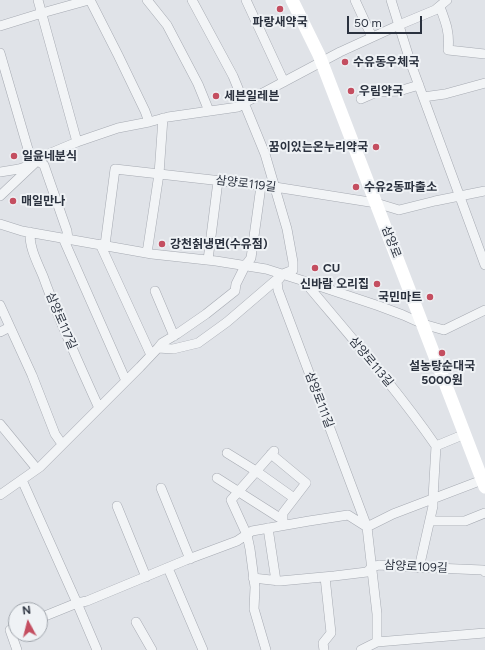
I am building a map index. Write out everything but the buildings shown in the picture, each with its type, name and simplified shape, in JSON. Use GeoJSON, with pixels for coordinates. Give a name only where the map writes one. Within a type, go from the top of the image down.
{"type":"FeatureCollection","features":[{"type":"Feature","properties":{"kind":"main road","name":"삼양로"},"geometry":{"type":"LineString","coordinates":[[292,0],[322,61],[484,482]]}},
{"type":"Feature","properties":{"kind":"street"},"geometry":{"type":"LineString","coordinates":[[38,0],[77,142]]}},
{"type":"Feature","properties":{"kind":"street"},"geometry":{"type":"LineString","coordinates":[[0,26],[89,0],[139,97],[149,122]]}},
{"type":"Feature","properties":{"kind":"street"},"geometry":{"type":"LineString","coordinates":[[147,0],[166,25],[198,84],[209,111]]}},
{"type":"Feature","properties":{"kind":"street"},"geometry":{"type":"LineString","coordinates":[[158,348],[173,349],[198,343],[227,322],[283,274],[293,270],[287,229],[265,154],[233,76],[192,0]]}},
{"type":"Feature","properties":{"kind":"street"},"geometry":{"type":"LineString","coordinates":[[246,0],[284,82]]}},
{"type":"Feature","properties":{"kind":"street"},"geometry":{"type":"LineString","coordinates":[[355,0],[372,37]]}},
{"type":"Feature","properties":{"kind":"street"},"geometry":{"type":"LineString","coordinates":[[391,0],[398,26],[423,97],[485,265]]}},
{"type":"Feature","properties":{"kind":"street"},"geometry":{"type":"LineString","coordinates":[[0,196],[46,155],[77,142],[118,128],[163,118],[238,107],[340,52],[435,10],[447,0]]}},
{"type":"Feature","properties":{"kind":"street"},"geometry":{"type":"LineString","coordinates":[[440,7],[447,26],[449,42],[448,50],[485,54]]}},
{"type":"Feature","properties":{"kind":"street"},"geometry":{"type":"LineString","coordinates":[[0,53],[30,156],[44,165],[67,231],[65,238],[126,381]]}},
{"type":"Feature","properties":{"kind":"street"},"geometry":{"type":"LineString","coordinates":[[423,97],[446,94],[485,83]]}},
{"type":"Feature","properties":{"kind":"street"},"geometry":{"type":"LineString","coordinates":[[361,99],[377,92],[399,91],[419,85]]}},
{"type":"Feature","properties":{"kind":"street"},"geometry":{"type":"LineString","coordinates":[[147,253],[159,174],[163,118]]}},
{"type":"Feature","properties":{"kind":"street"},"geometry":{"type":"LineString","coordinates":[[0,172],[19,170],[38,161]]}},
{"type":"Feature","properties":{"kind":"street","name":"삼양로119길"},"geometry":{"type":"LineString","coordinates":[[103,245],[115,169],[275,187],[376,203],[399,210],[485,191]]}},
{"type":"Feature","properties":{"kind":"street"},"geometry":{"type":"LineString","coordinates":[[208,260],[218,181]]}},
{"type":"Feature","properties":{"kind":"street"},"geometry":{"type":"LineString","coordinates":[[0,495],[37,469],[126,381],[162,343],[206,314],[235,291],[236,284],[251,258],[261,186]]}},
{"type":"Feature","properties":{"kind":"street"},"geometry":{"type":"LineString","coordinates":[[0,224],[22,231],[147,253],[266,269],[378,306],[422,324],[444,330],[485,310]]}},
{"type":"Feature","properties":{"kind":"street","name":"삼양로117길"},"geometry":{"type":"LineString","coordinates":[[30,232],[33,251],[56,312],[99,408]]}},
{"type":"Feature","properties":{"kind":"street"},"geometry":{"type":"LineString","coordinates":[[103,245],[151,355]]}},
{"type":"Feature","properties":{"kind":"street","name":"삼양로111길"},"geometry":{"type":"LineString","coordinates":[[283,274],[277,281],[278,290],[367,527],[377,614],[377,642]]}},
{"type":"Feature","properties":{"kind":"street","name":"삼양로113길"},"geometry":{"type":"LineString","coordinates":[[304,281],[391,385],[436,446]]}},
{"type":"Feature","properties":{"kind":"street"},"geometry":{"type":"LineString","coordinates":[[155,291],[174,336]]}},
{"type":"Feature","properties":{"kind":"street"},"geometry":{"type":"LineString","coordinates":[[0,305],[32,375],[55,434],[62,444]]}},
{"type":"Feature","properties":{"kind":"street"},"geometry":{"type":"LineString","coordinates":[[0,332],[10,327]]}},
{"type":"Feature","properties":{"kind":"street"},"geometry":{"type":"LineString","coordinates":[[0,424],[37,469]]}},
{"type":"Feature","properties":{"kind":"street"},"geometry":{"type":"LineString","coordinates":[[419,568],[433,506],[436,446],[465,434]]}},
{"type":"Feature","properties":{"kind":"street"},"geometry":{"type":"LineString","coordinates":[[266,650],[254,609],[255,587],[247,535],[231,500],[273,452],[306,483],[283,513],[283,523]]}},
{"type":"Feature","properties":{"kind":"street"},"geometry":{"type":"LineString","coordinates":[[227,453],[256,471],[294,498]]}},
{"type":"Feature","properties":{"kind":"street"},"geometry":{"type":"LineString","coordinates":[[217,478],[283,523]]}},
{"type":"Feature","properties":{"kind":"street"},"geometry":{"type":"LineString","coordinates":[[22,480],[97,650]]}},
{"type":"Feature","properties":{"kind":"street"},"geometry":{"type":"LineString","coordinates":[[48,615],[77,603],[87,601],[237,541],[252,531],[283,523],[348,515],[367,527],[392,514],[433,498],[484,482]]}},
{"type":"Feature","properties":{"kind":"street"},"geometry":{"type":"LineString","coordinates":[[161,488],[190,559]]}},
{"type":"Feature","properties":{"kind":"street"},"geometry":{"type":"LineString","coordinates":[[117,506],[146,577]]}},
{"type":"Feature","properties":{"kind":"street"},"geometry":{"type":"LineString","coordinates":[[430,521],[465,521],[485,513]]}},
{"type":"Feature","properties":{"kind":"street"},"geometry":{"type":"LineString","coordinates":[[268,528],[276,580]]}},
{"type":"Feature","properties":{"kind":"street","name":"삼양로109길"},"geometry":{"type":"LineString","coordinates":[[254,578],[276,580],[325,577],[367,572],[372,567],[379,565],[483,570],[485,572]]}},
{"type":"Feature","properties":{"kind":"street"},"geometry":{"type":"LineString","coordinates":[[168,568],[203,650]]}},
{"type":"Feature","properties":{"kind":"street"},"geometry":{"type":"LineString","coordinates":[[324,650],[323,643],[331,633],[325,577]]}},
{"type":"Feature","properties":{"kind":"street"},"geometry":{"type":"LineString","coordinates":[[136,622],[152,650]]}},
{"type":"Feature","properties":{"kind":"street"},"geometry":{"type":"LineString","coordinates":[[361,650],[377,642],[485,633]]}},
{"type":"Feature","properties":{"kind":"place","name":"파랑새약국"},"geometry":{"type":"Point","coordinates":[280,9]}},
{"type":"Feature","properties":{"kind":"place","name":"수유동우체국"},"geometry":{"type":"Point","coordinates":[345,62]}},
{"type":"Feature","properties":{"kind":"place","name":"우림약국"},"geometry":{"type":"Point","coordinates":[351,91]}},
{"type":"Feature","properties":{"kind":"place","name":"세븐일레븐"},"geometry":{"type":"Point","coordinates":[216,96]}},
{"type":"Feature","properties":{"kind":"place","name":"꿈이있는온누리약국"},"geometry":{"type":"Point","coordinates":[376,147]}},
{"type":"Feature","properties":{"kind":"place","name":"일윤네분식"},"geometry":{"type":"Point","coordinates":[14,156]}},
{"type":"Feature","properties":{"kind":"place","name":"수유2동파출소"},"geometry":{"type":"Point","coordinates":[356,187]}},
{"type":"Feature","properties":{"kind":"place","name":"매일만나"},"geometry":{"type":"Point","coordinates":[13,201]}},
{"type":"Feature","properties":{"kind":"place","name":"강천칡냉면(수유점)"},"geometry":{"type":"Point","coordinates":[162,244]}},
{"type":"Feature","properties":{"kind":"place","name":"CU"},"geometry":{"type":"Point","coordinates":[315,268]}},
{"type":"Feature","properties":{"kind":"place","name":"신바람 오리집"},"geometry":{"type":"Point","coordinates":[377,284]}},
{"type":"Feature","properties":{"kind":"place","name":"국민마트"},"geometry":{"type":"Point","coordinates":[430,297]}},
{"type":"Feature","properties":{"kind":"place","name":"설농탕순대국 5000원"},"geometry":{"type":"Point","coordinates":[442,353]}}]}
